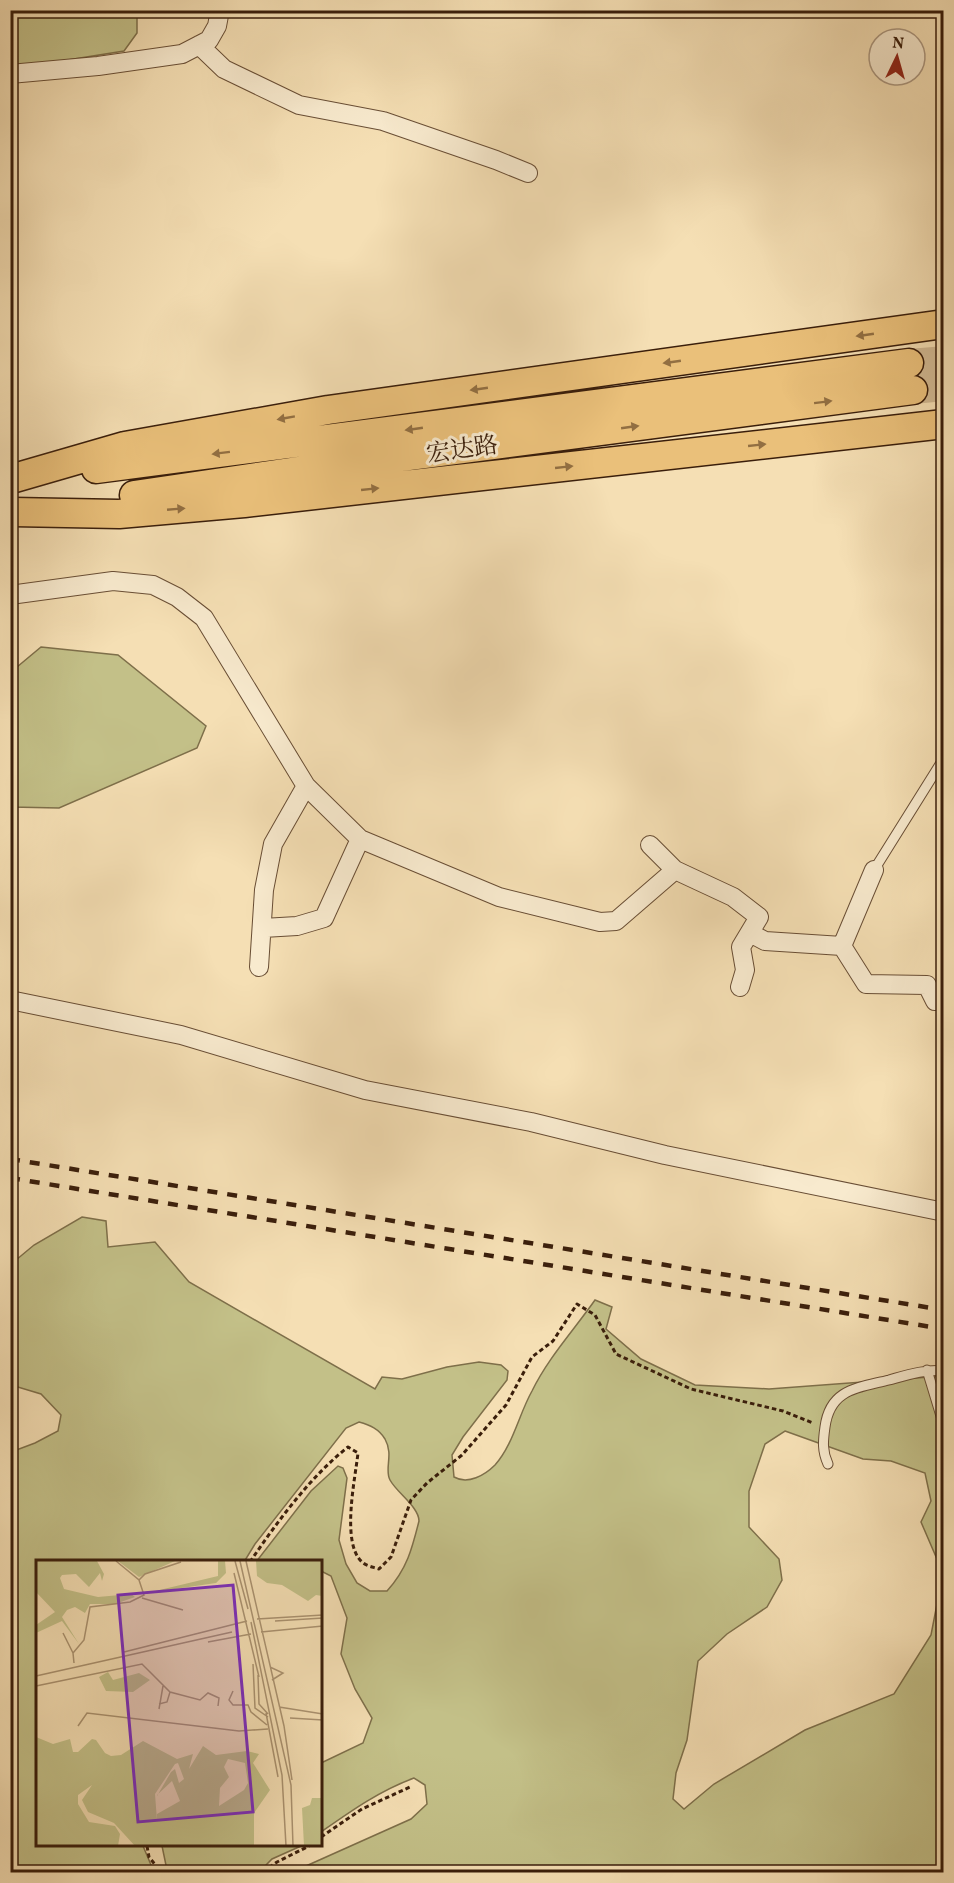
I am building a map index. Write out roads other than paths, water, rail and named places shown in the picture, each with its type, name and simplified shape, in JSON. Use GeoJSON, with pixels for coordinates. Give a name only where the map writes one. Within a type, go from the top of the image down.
{"type":"FeatureCollection","features":[{"type":"Feature","properties":{"kind":"main road"},"geometry":{"type":"LineString","coordinates":[[914,328],[944,311]]}},
{"type":"Feature","properties":{"kind":"main road"},"geometry":{"type":"LineString","coordinates":[[11,479],[125,446],[328,410],[944,324]]}},
{"type":"Feature","properties":{"kind":"main road"},"geometry":{"type":"LineString","coordinates":[[914,328],[925,328],[944,336]]}},
{"type":"Feature","properties":{"kind":"main road","name":"宏达路"},"geometry":{"type":"LineString","coordinates":[[11,479],[305,443],[911,377],[311,469],[12,512]]}},
{"type":"Feature","properties":{"kind":"main road"},"geometry":{"type":"LineString","coordinates":[[12,512],[118,514],[244,503],[935,425]]}},
{"type":"Feature","properties":{"kind":"street"},"geometry":{"type":"LineString","coordinates":[[10,74],[98,66],[182,54],[209,40],[217,26],[220,10]]}},
{"type":"Feature","properties":{"kind":"street"},"geometry":{"type":"LineString","coordinates":[[199,45],[224,69],[299,105],[383,121],[528,173]]}},
{"type":"Feature","properties":{"kind":"street"},"geometry":{"type":"LineString","coordinates":[[10,595],[113,581],[153,585],[177,597],[204,618],[306,786],[360,838],[499,897],[600,921],[616,921],[675,870]]}},
{"type":"Feature","properties":{"kind":"street"},"geometry":{"type":"LineString","coordinates":[[259,967],[264,890],[273,843],[306,786]]}},
{"type":"Feature","properties":{"kind":"street"},"geometry":{"type":"LineString","coordinates":[[263,928],[297,926],[324,918],[360,838]]}},
{"type":"Feature","properties":{"kind":"street"},"geometry":{"type":"LineString","coordinates":[[650,845],[675,870],[733,897],[759,917],[741,947],[745,970],[740,987]]}},
{"type":"Feature","properties":{"kind":"street"},"geometry":{"type":"LineString","coordinates":[[842,946],[874,870]]}},
{"type":"Feature","properties":{"kind":"street"},"geometry":{"type":"LineString","coordinates":[[750,933],[765,941],[842,946]]}},
{"type":"Feature","properties":{"kind":"street"},"geometry":{"type":"LineString","coordinates":[[842,946],[866,984],[927,985],[935,1001],[944,1000]]}},
{"type":"Feature","properties":{"kind":"street"},"geometry":{"type":"LineString","coordinates":[[10,1000],[182,1035],[365,1090],[531,1122],[665,1155],[944,1212]]}},
{"type":"Feature","properties":{"kind":"lane"},"geometry":{"type":"LineString","coordinates":[[874,870],[944,758]]}},
{"type":"Feature","properties":{"kind":"lane"},"geometry":{"type":"LineString","coordinates":[[828,1464],[823,1454],[825,1428],[830,1407],[838,1397],[851,1389],[927,1370],[944,1371]]}},
{"type":"Feature","properties":{"kind":"lane"},"geometry":{"type":"LineString","coordinates":[[927,1370],[944,1426]]}},
{"type":"Feature","properties":{"kind":"tunnel"},"geometry":{"type":"LineString","coordinates":[[909,363],[944,360]]}},
{"type":"Feature","properties":{"kind":"tunnel"},"geometry":{"type":"LineString","coordinates":[[913,390],[944,387]]}},
{"type":"Feature","properties":{"kind":"railway"},"geometry":{"type":"LineString","coordinates":[[10,1159],[944,1310]]}},
{"type":"Feature","properties":{"kind":"railway"},"geometry":{"type":"LineString","coordinates":[[10,1178],[944,1329]]}}]}
